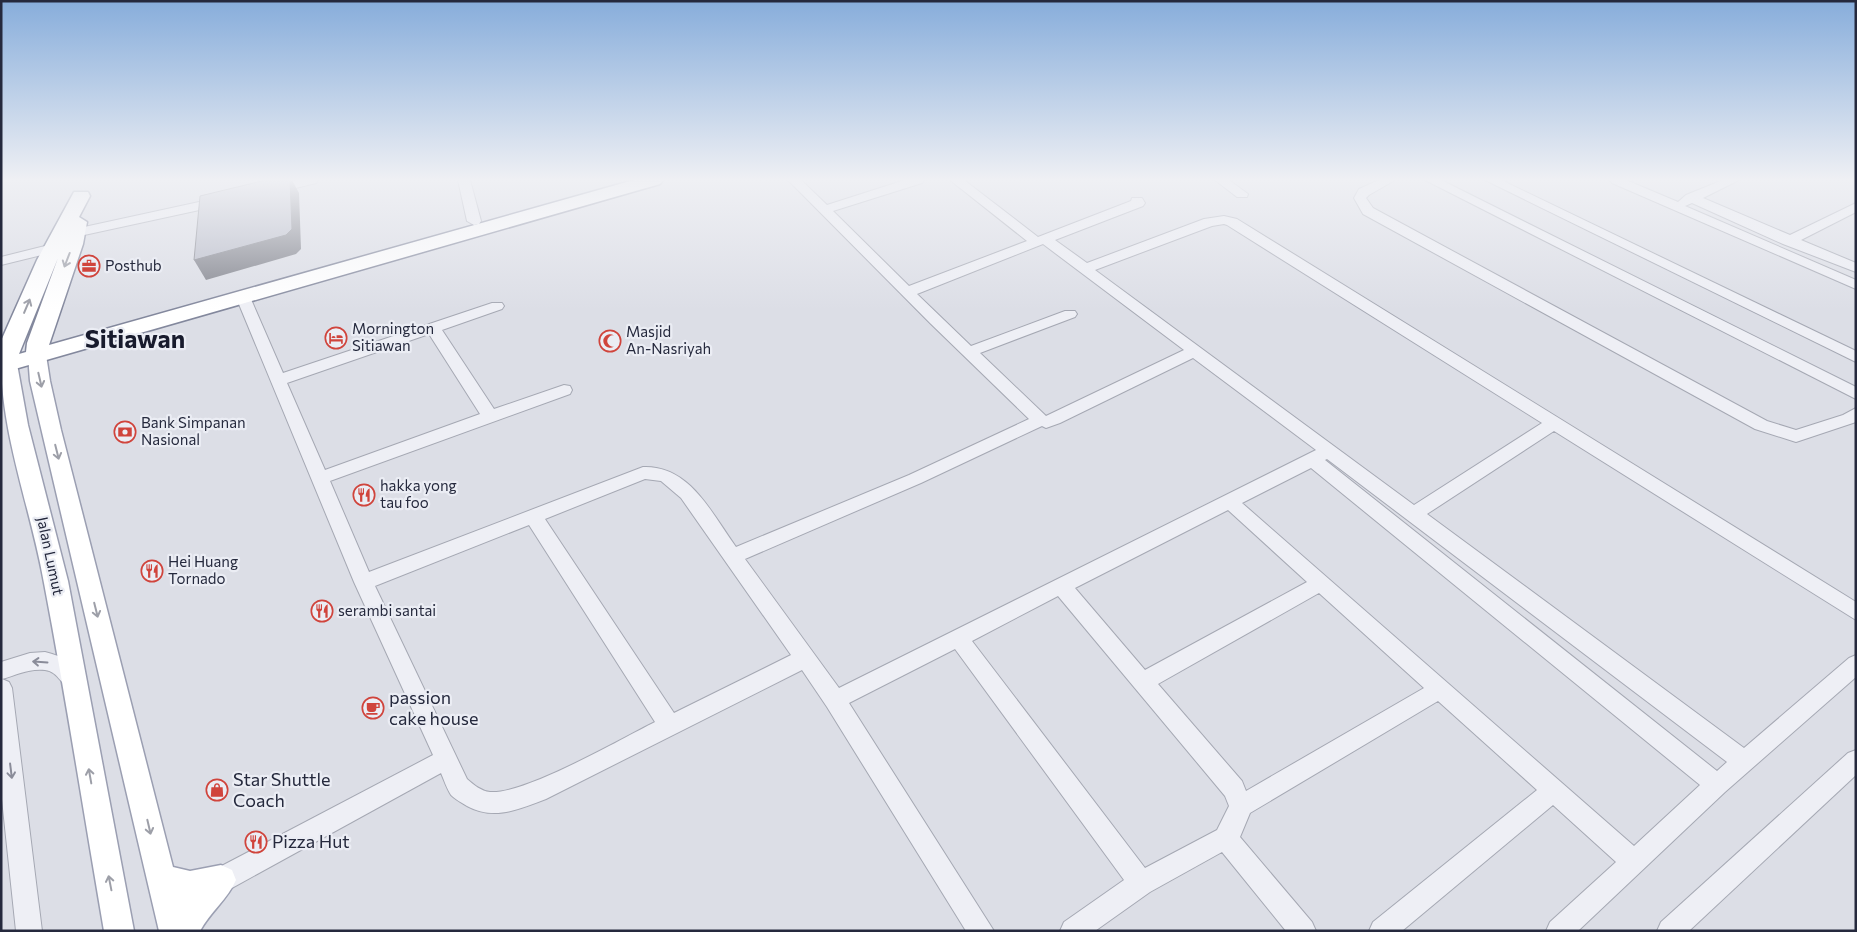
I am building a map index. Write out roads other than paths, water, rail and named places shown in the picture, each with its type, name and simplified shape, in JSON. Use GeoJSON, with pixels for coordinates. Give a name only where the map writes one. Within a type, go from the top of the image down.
{"type":"FeatureCollection","features":[{"type":"Feature","properties":{"kind":"highway","name":"Jalan Lumut"},"geometry":{"type":"LineString","coordinates":[[4,359],[65,223]]}},
{"type":"Feature","properties":{"kind":"highway","name":"Jalan Lumut"},"geometry":{"type":"LineString","coordinates":[[38,349],[77,223]]}},
{"type":"Feature","properties":{"kind":"highway"},"geometry":{"type":"LineString","coordinates":[[4,359],[466,223]]}},
{"type":"Feature","properties":{"kind":"highway"},"geometry":{"type":"LineString","coordinates":[[38,349],[243,297],[501,223]]}},
{"type":"Feature","properties":{"kind":"main road","name":"Jalan Lumut"},"geometry":{"type":"LineString","coordinates":[[38,349],[40,381],[51,430],[174,931]]}},
{"type":"Feature","properties":{"kind":"main road","name":"Jalan Lumut"},"geometry":{"type":"LineString","coordinates":[[4,359],[56,581],[119,931]]}},
{"type":"Feature","properties":{"kind":"main road"},"geometry":{"type":"LineString","coordinates":[[161,876],[170,884],[183,886],[221,880]]}},
{"type":"Feature","properties":{"kind":"main road"},"geometry":{"type":"LineString","coordinates":[[184,931],[196,907],[221,880]]}},
{"type":"Feature","properties":{"kind":"street"},"geometry":{"type":"LineString","coordinates":[[75,233],[118,223]]}},
{"type":"Feature","properties":{"kind":"street"},"geometry":{"type":"LineString","coordinates":[[838,223],[888,270],[969,352],[1041,420],[1046,422],[1195,351]]}},
{"type":"Feature","properties":{"kind":"street"},"geometry":{"type":"LineString","coordinates":[[1017,223],[1084,269],[1195,351],[1717,784]]}},
{"type":"Feature","properties":{"kind":"street"},"geometry":{"type":"LineString","coordinates":[[908,292],[1086,223]]}},
{"type":"Feature","properties":{"kind":"street"},"geometry":{"type":"LineString","coordinates":[[1084,269],[1205,223]]}},
{"type":"Feature","properties":{"kind":"street"},"geometry":{"type":"LineString","coordinates":[[1234,223],[1856,612]]}},
{"type":"Feature","properties":{"kind":"street"},"geometry":{"type":"LineString","coordinates":[[1391,223],[1761,425],[1796,436],[1853,418]]}},
{"type":"Feature","properties":{"kind":"street"},"geometry":{"type":"LineString","coordinates":[[1518,223],[1856,394]]}},
{"type":"Feature","properties":{"kind":"street"},"geometry":{"type":"LineString","coordinates":[[1581,223],[1856,357]]}},
{"type":"Feature","properties":{"kind":"street"},"geometry":{"type":"LineString","coordinates":[[1714,223],[1856,285]]}},
{"type":"Feature","properties":{"kind":"street"},"geometry":{"type":"LineString","coordinates":[[1749,223],[1856,268]]}},
{"type":"Feature","properties":{"kind":"street"},"geometry":{"type":"LineString","coordinates":[[1788,241],[1823,223]]}},
{"type":"Feature","properties":{"kind":"street"},"geometry":{"type":"LineString","coordinates":[[1,261],[53,248]]}},
{"type":"Feature","properties":{"kind":"street"},"geometry":{"type":"LineString","coordinates":[[243,297],[364,582],[459,788],[470,797],[496,805],[538,791],[806,658]]}},
{"type":"Feature","properties":{"kind":"street"},"geometry":{"type":"LineString","coordinates":[[279,380],[498,306]]}},
{"type":"Feature","properties":{"kind":"street"},"geometry":{"type":"LineString","coordinates":[[969,352],[1070,314]]}},
{"type":"Feature","properties":{"kind":"street"},"geometry":{"type":"LineString","coordinates":[[433,328],[490,417]]}},
{"type":"Feature","properties":{"kind":"street"},"geometry":{"type":"LineString","coordinates":[[321,478],[564,390]]}},
{"type":"Feature","properties":{"kind":"street"},"geometry":{"type":"LineString","coordinates":[[733,556],[915,478],[1041,420]]}},
{"type":"Feature","properties":{"kind":"street"},"geometry":{"type":"LineString","coordinates":[[1413,514],[1553,424]]}},
{"type":"Feature","properties":{"kind":"street"},"geometry":{"type":"LineString","coordinates":[[835,700],[1320,455]]}},
{"type":"Feature","properties":{"kind":"street"},"geometry":{"type":"LineString","coordinates":[[1320,455],[1413,514],[1744,761]]}},
{"type":"Feature","properties":{"kind":"street"},"geometry":{"type":"LineString","coordinates":[[364,582],[643,473],[655,472],[676,481],[733,556],[835,700],[981,931]]}},
{"type":"Feature","properties":{"kind":"street"},"geometry":{"type":"LineString","coordinates":[[1229,501],[1633,861]]}},
{"type":"Feature","properties":{"kind":"street"},"geometry":{"type":"LineString","coordinates":[[533,516],[670,726]]}},
{"type":"Feature","properties":{"kind":"street"},"geometry":{"type":"LineString","coordinates":[[1142,682],[1321,583]]}},
{"type":"Feature","properties":{"kind":"street"},"geometry":{"type":"LineString","coordinates":[[1061,586],[1234,789],[1241,806]]}},
{"type":"Feature","properties":{"kind":"street"},"geometry":{"type":"LineString","coordinates":[[958,638],[1141,883]]}},
{"type":"Feature","properties":{"kind":"street"},"geometry":{"type":"LineString","coordinates":[[1,671],[18,664],[33,661],[48,662],[59,666],[74,680]]}},
{"type":"Feature","properties":{"kind":"street"},"geometry":{"type":"LineString","coordinates":[[1565,929],[1633,861],[1717,784],[1856,664]]}},
{"type":"Feature","properties":{"kind":"street"},"geometry":{"type":"LineString","coordinates":[[1,688],[29,931]]}},
{"type":"Feature","properties":{"kind":"street"},"geometry":{"type":"LineString","coordinates":[[1073,931],[1141,883],[1225,838],[1234,825],[1241,806],[1440,689]]}},
{"type":"Feature","properties":{"kind":"street"},"geometry":{"type":"LineString","coordinates":[[221,880],[446,759]]}},
{"type":"Feature","properties":{"kind":"street"},"geometry":{"type":"LineString","coordinates":[[1670,931],[1856,760]]}},
{"type":"Feature","properties":{"kind":"street"},"geometry":{"type":"LineString","coordinates":[[1382,931],[1554,790]]}},
{"type":"Feature","properties":{"kind":"street"},"geometry":{"type":"LineString","coordinates":[[1225,838],[1303,931]]}},
{"type":"Feature","properties":{"kind":"place","name":"Posthub"},"geometry":{"type":"Point","coordinates":[89,266]}},
{"type":"Feature","properties":{"kind":"place","name":"Mornington Sitiawan"},"geometry":{"type":"Point","coordinates":[336,338]}},
{"type":"Feature","properties":{"kind":"place","name":"Masjid An-Nasriyah"},"geometry":{"type":"Point","coordinates":[610,341]}},
{"type":"Feature","properties":{"kind":"place","name":"Bank Simpanan Nasional"},"geometry":{"type":"Point","coordinates":[125,432]}},
{"type":"Feature","properties":{"kind":"place","name":"hakka yong tau foo"},"geometry":{"type":"Point","coordinates":[364,495]}},
{"type":"Feature","properties":{"kind":"place","name":"Hei Huang Tornado"},"geometry":{"type":"Point","coordinates":[152,571]}},
{"type":"Feature","properties":{"kind":"place","name":"serambi santai"},"geometry":{"type":"Point","coordinates":[322,611]}},
{"type":"Feature","properties":{"kind":"place","name":"passion cake house"},"geometry":{"type":"Point","coordinates":[373,708]}},
{"type":"Feature","properties":{"kind":"place","name":"Star Shuttle Coach"},"geometry":{"type":"Point","coordinates":[217,790]}},
{"type":"Feature","properties":{"kind":"place","name":"Pizza Hut"},"geometry":{"type":"Point","coordinates":[256,842]}},
{"type":"Feature","properties":{"kind":"district","name":"Sitiawan"},"geometry":{"type":"Point","coordinates":[135,339]}}]}
